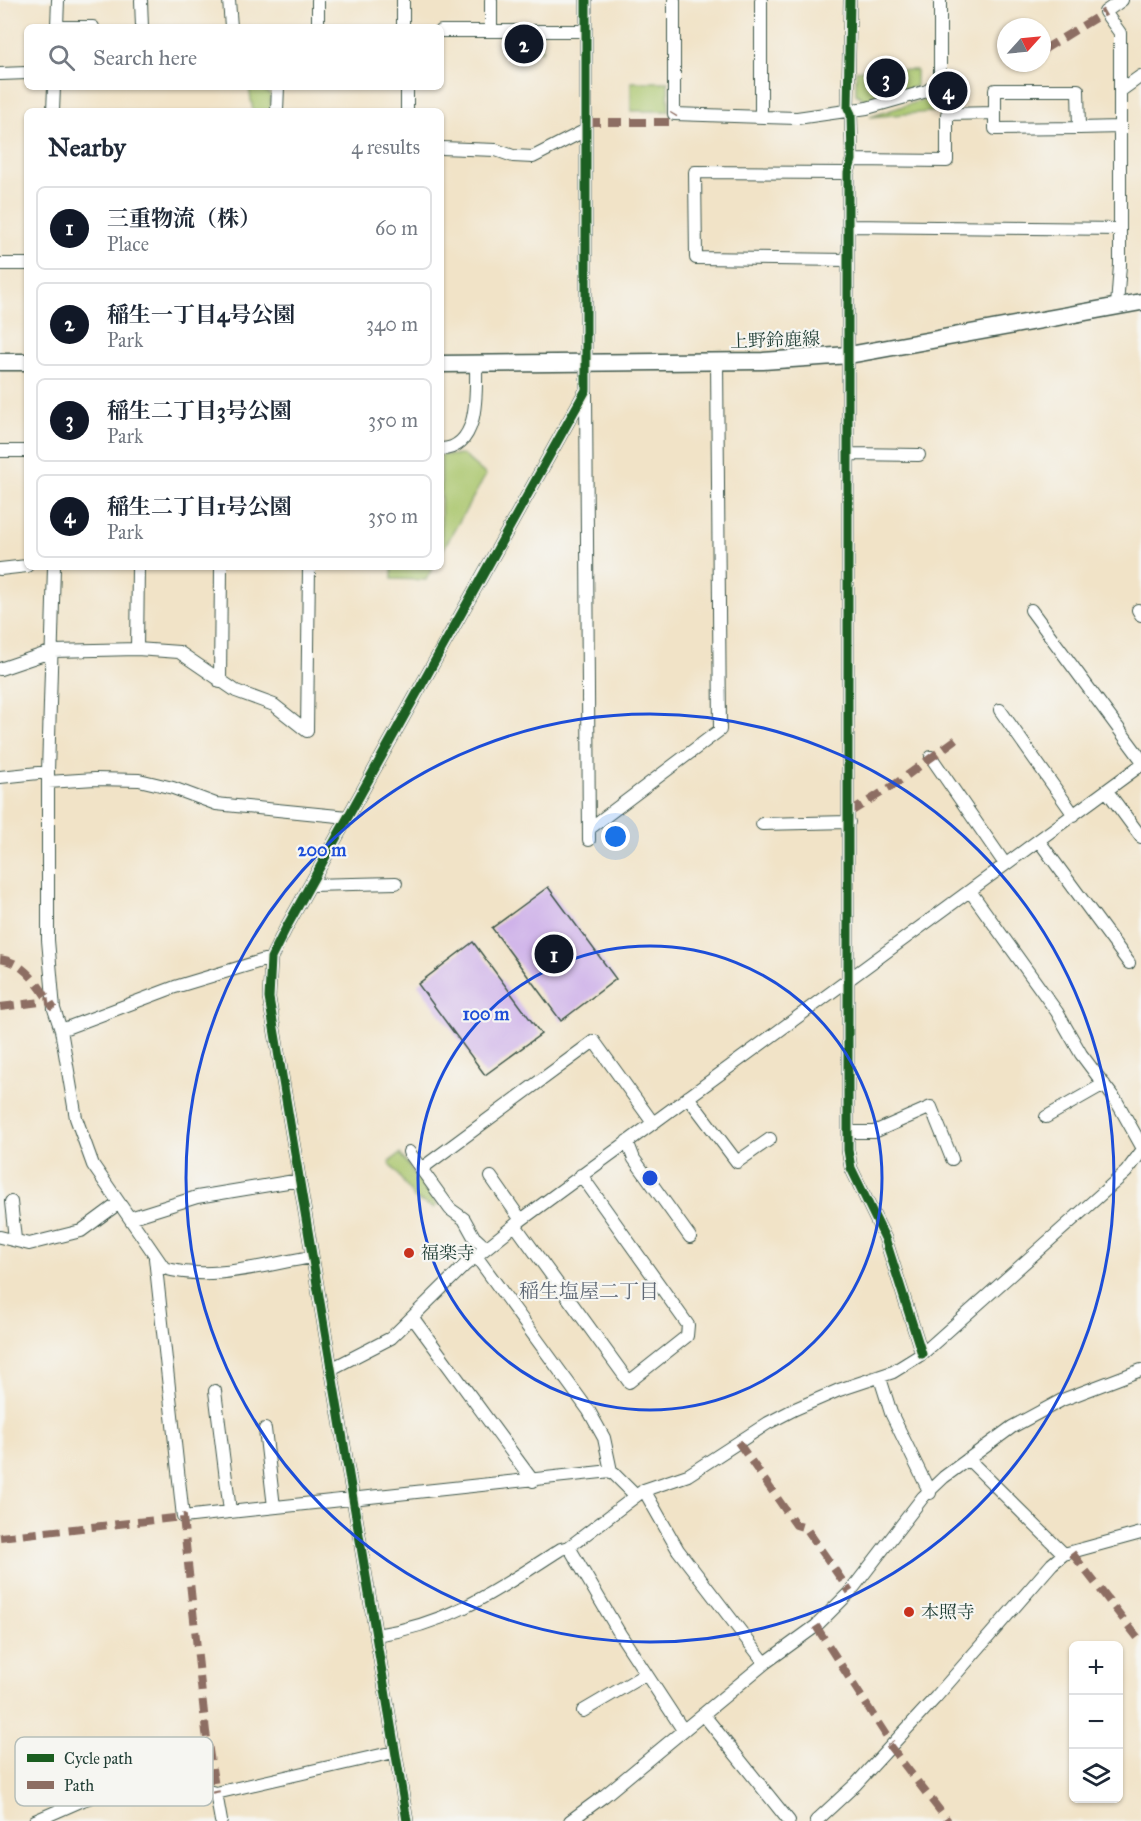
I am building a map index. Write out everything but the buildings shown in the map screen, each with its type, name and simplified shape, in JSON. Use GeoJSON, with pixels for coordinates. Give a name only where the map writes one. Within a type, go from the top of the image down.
{"type":"FeatureCollection","features":[{"type":"Feature","properties":{"kind":"main road","name":"上野鈴鹿線"},"geometry":{"type":"LineString","coordinates":[[444,364],[584,361],[717,362],[849,355],[1141,302]]}},
{"type":"Feature","properties":{"kind":"main road"},"geometry":{"type":"LineString","coordinates":[[0,362],[24,362]]}},
{"type":"Feature","properties":{"kind":"street"},"geometry":{"type":"LineString","coordinates":[[57,24],[58,0]]}},
{"type":"Feature","properties":{"kind":"street"},"geometry":{"type":"LineString","coordinates":[[141,0],[142,24]]}},
{"type":"Feature","properties":{"kind":"street"},"geometry":{"type":"LineString","coordinates":[[229,0],[231,24]]}},
{"type":"Feature","properties":{"kind":"street"},"geometry":{"type":"LineString","coordinates":[[318,0],[318,24]]}},
{"type":"Feature","properties":{"kind":"street"},"geometry":{"type":"LineString","coordinates":[[403,0],[403,24]]}},
{"type":"Feature","properties":{"kind":"street"},"geometry":{"type":"LineString","coordinates":[[491,0],[491,31]]}},
{"type":"Feature","properties":{"kind":"street"},"geometry":{"type":"LineString","coordinates":[[586,0],[584,361],[589,835],[720,730],[717,362]]}},
{"type":"Feature","properties":{"kind":"street"},"geometry":{"type":"LineString","coordinates":[[674,0],[674,114],[797,118],[848,108],[867,108],[927,91],[940,81],[940,0]]}},
{"type":"Feature","properties":{"kind":"street"},"geometry":{"type":"LineString","coordinates":[[761,0],[761,117]]}},
{"type":"Feature","properties":{"kind":"street"},"geometry":{"type":"LineString","coordinates":[[850,0],[848,108],[851,114],[852,160],[848,173],[849,1132],[851,1168],[885,1238],[922,1354]]}},
{"type":"Feature","properties":{"kind":"street"},"geometry":{"type":"LineString","coordinates":[[1117,306],[1120,229],[1120,33],[1105,12],[1122,0]]}},
{"type":"Feature","properties":{"kind":"street"},"geometry":{"type":"LineString","coordinates":[[444,31],[585,31]]}},
{"type":"Feature","properties":{"kind":"street"},"geometry":{"type":"LineString","coordinates":[[0,74],[24,73]]}},
{"type":"Feature","properties":{"kind":"street"},"geometry":{"type":"LineString","coordinates":[[1120,91],[1141,76]]}},
{"type":"Feature","properties":{"kind":"street"},"geometry":{"type":"LineString","coordinates":[[53,108],[54,90]]}},
{"type":"Feature","properties":{"kind":"street"},"geometry":{"type":"LineString","coordinates":[[277,108],[278,90]]}},
{"type":"Feature","properties":{"kind":"street"},"geometry":{"type":"LineString","coordinates":[[1079,128],[1077,90],[995,90],[995,129],[1120,128]]}},
{"type":"Feature","properties":{"kind":"street"},"geometry":{"type":"LineString","coordinates":[[407,92],[407,108]]}},
{"type":"Feature","properties":{"kind":"street"},"geometry":{"type":"LineString","coordinates":[[852,160],[947,161],[947,114],[995,113]]}},
{"type":"Feature","properties":{"kind":"street"},"geometry":{"type":"LineString","coordinates":[[444,148],[496,150],[513,156],[533,157],[584,131]]}},
{"type":"Feature","properties":{"kind":"street"},"geometry":{"type":"LineString","coordinates":[[848,173],[695,172],[696,258],[848,260]]}},
{"type":"Feature","properties":{"kind":"street"},"geometry":{"type":"LineString","coordinates":[[848,226],[1120,229]]}},
{"type":"Feature","properties":{"kind":"street"},"geometry":{"type":"LineString","coordinates":[[0,264],[24,264]]}},
{"type":"Feature","properties":{"kind":"street"},"geometry":{"type":"LineString","coordinates":[[444,449],[450,449],[462,443],[466,436],[475,407],[476,364]]}},
{"type":"Feature","properties":{"kind":"street"},"geometry":{"type":"LineString","coordinates":[[407,1821],[269,998],[271,957],[585,390]]}},
{"type":"Feature","properties":{"kind":"street"},"geometry":{"type":"LineString","coordinates":[[0,451],[24,451]]}},
{"type":"Feature","properties":{"kind":"street"},"geometry":{"type":"LineString","coordinates":[[850,454],[920,455]]}},
{"type":"Feature","properties":{"kind":"street"},"geometry":{"type":"LineString","coordinates":[[0,569],[24,566]]}},
{"type":"Feature","properties":{"kind":"street"},"geometry":{"type":"LineString","coordinates":[[54,570],[48,777],[48,940],[54,1009],[61,1030],[66,1067],[83,1142],[93,1165],[164,1268],[181,1273],[206,1274],[312,1257]]}},
{"type":"Feature","properties":{"kind":"street"},"geometry":{"type":"LineString","coordinates":[[137,649],[138,570]]}},
{"type":"Feature","properties":{"kind":"street"},"geometry":{"type":"LineString","coordinates":[[220,682],[221,570]]}},
{"type":"Feature","properties":{"kind":"street"},"geometry":{"type":"LineString","coordinates":[[0,669],[53,651],[137,649],[179,652],[236,691],[274,705],[307,731],[309,570]]}},
{"type":"Feature","properties":{"kind":"street"},"geometry":{"type":"LineString","coordinates":[[1031,610],[1141,759]]}},
{"type":"Feature","properties":{"kind":"street"},"geometry":{"type":"LineString","coordinates":[[1000,710],[1074,815]]}},
{"type":"Feature","properties":{"kind":"street"},"geometry":{"type":"LineString","coordinates":[[931,757],[1005,864]]}},
{"type":"Feature","properties":{"kind":"street"},"geometry":{"type":"LineString","coordinates":[[331,1369],[381,1345],[413,1318],[481,1252],[518,1222],[1141,765]]}},
{"type":"Feature","properties":{"kind":"street"},"geometry":{"type":"LineString","coordinates":[[0,777],[139,780],[174,788],[216,804],[348,817]]}},
{"type":"Feature","properties":{"kind":"street"},"geometry":{"type":"LineString","coordinates":[[1107,791],[1141,837]]}},
{"type":"Feature","properties":{"kind":"street"},"geometry":{"type":"LineString","coordinates":[[762,824],[849,822]]}},
{"type":"Feature","properties":{"kind":"street"},"geometry":{"type":"LineString","coordinates":[[1039,841],[1129,963]]}},
{"type":"Feature","properties":{"kind":"street"},"geometry":{"type":"LineString","coordinates":[[310,885],[396,883]]}},
{"type":"Feature","properties":{"kind":"street"},"geometry":{"type":"LineString","coordinates":[[970,891],[1057,1012],[1081,1053],[1117,1102],[1141,1145]]}},
{"type":"Feature","properties":{"kind":"street"},"geometry":{"type":"LineString","coordinates":[[61,1030],[175,987],[271,957]]}},
{"type":"Feature","properties":{"kind":"street"},"geometry":{"type":"LineString","coordinates":[[421,1168],[594,1041],[653,1122]]}},
{"type":"Feature","properties":{"kind":"street"},"geometry":{"type":"LineString","coordinates":[[1046,1117],[1104,1084]]}},
{"type":"Feature","properties":{"kind":"street"},"geometry":{"type":"LineString","coordinates":[[688,1098],[738,1162],[770,1139]]}},
{"type":"Feature","properties":{"kind":"street"},"geometry":{"type":"LineString","coordinates":[[849,1132],[874,1132],[931,1107],[952,1159]]}},
{"type":"Feature","properties":{"kind":"street"},"geometry":{"type":"LineString","coordinates":[[627,1141],[634,1159],[690,1237]]}},
{"type":"Feature","properties":{"kind":"street"},"geometry":{"type":"LineString","coordinates":[[409,1152],[450,1209],[464,1219],[481,1252],[589,1411],[604,1438],[611,1471],[640,1493],[678,1550],[765,1663]]}},
{"type":"Feature","properties":{"kind":"street"},"geometry":{"type":"LineString","coordinates":[[376,1635],[408,1630],[442,1619],[476,1602],[561,1549],[569,1547],[640,1493],[688,1475],[768,1423],[795,1409],[839,1390],[880,1378],[922,1354],[1126,1172],[1141,1152]]}},
{"type":"Feature","properties":{"kind":"street"},"geometry":{"type":"LineString","coordinates":[[491,1177],[518,1222],[629,1382],[687,1336],[688,1325],[581,1175]]}},
{"type":"Feature","properties":{"kind":"street"},"geometry":{"type":"LineString","coordinates":[[129,1218],[197,1197],[300,1180]]}},
{"type":"Feature","properties":{"kind":"street"},"geometry":{"type":"LineString","coordinates":[[11,1202],[15,1239]]}},
{"type":"Feature","properties":{"kind":"street"},"geometry":{"type":"LineString","coordinates":[[0,1238],[15,1239],[29,1244],[81,1231],[119,1203]]}},
{"type":"Feature","properties":{"kind":"street"},"geometry":{"type":"LineString","coordinates":[[155,1258],[183,1517],[611,1471]]}},
{"type":"Feature","properties":{"kind":"street"},"geometry":{"type":"LineString","coordinates":[[413,1318],[533,1481]]}},
{"type":"Feature","properties":{"kind":"street"},"geometry":{"type":"LineString","coordinates":[[570,1821],[765,1663],[816,1626],[850,1592],[923,1497],[968,1459],[1012,1427],[1062,1400],[1141,1370]]}},
{"type":"Feature","properties":{"kind":"street"},"geometry":{"type":"LineString","coordinates":[[880,1378],[891,1413],[930,1492]]}},
{"type":"Feature","properties":{"kind":"street"},"geometry":{"type":"LineString","coordinates":[[215,1391],[230,1511]]}},
{"type":"Feature","properties":{"kind":"street"},"geometry":{"type":"LineString","coordinates":[[265,1428],[274,1507]]}},
{"type":"Feature","properties":{"kind":"street"},"geometry":{"type":"LineString","coordinates":[[968,1459],[1064,1554]]}},
{"type":"Feature","properties":{"kind":"street"},"geometry":{"type":"LineString","coordinates":[[816,1821],[856,1784],[1064,1554],[1141,1533]]}},
{"type":"Feature","properties":{"kind":"street"},"geometry":{"type":"LineString","coordinates":[[569,1547],[646,1674],[684,1730]]}},
{"type":"Feature","properties":{"kind":"street"},"geometry":{"type":"LineString","coordinates":[[583,1711],[646,1674]]}},
{"type":"Feature","properties":{"kind":"street"},"geometry":{"type":"LineString","coordinates":[[703,1714],[789,1821]]}},
{"type":"Feature","properties":{"kind":"street"},"geometry":{"type":"LineString","coordinates":[[213,1791],[394,1752]]}},
{"type":"Feature","properties":{"kind":"street"},"geometry":{"type":"LineString","coordinates":[[216,1792],[221,1821]]}},
{"type":"Feature","properties":{"kind":"street"},"geometry":{"type":"LineString","coordinates":[[35,1821],[69,1806]]}},
{"type":"Feature","properties":{"kind":"green space"},"geometry":{"type":"Polygon","coordinates":[[[541,37],[542,50],[507,51],[507,38],[541,37]]]}},
{"type":"Feature","properties":{"kind":"green space"},"geometry":{"type":"Polygon","coordinates":[[[856,70],[916,70],[916,86],[869,102],[856,94],[856,70]]]}},
{"type":"Feature","properties":{"kind":"green space"},"geometry":{"type":"Polygon","coordinates":[[[948,76],[957,80],[956,105],[941,105],[941,111],[870,117],[931,97],[947,84],[948,76]]]}},
{"type":"Feature","properties":{"kind":"green space"},"geometry":{"type":"Polygon","coordinates":[[[631,82],[668,82],[669,111],[631,111],[631,82]]]}},
{"type":"Feature","properties":{"kind":"green space"},"geometry":{"type":"Polygon","coordinates":[[[250,90],[263,90],[270,94],[271,108],[252,108],[250,90]]]}},
{"type":"Feature","properties":{"kind":"green space"},"geometry":{"type":"Polygon","coordinates":[[[444,455],[463,455],[486,475],[444,548],[444,455]]]}},
{"type":"Feature","properties":{"kind":"green space"},"geometry":{"type":"Polygon","coordinates":[[[392,570],[431,570],[426,580],[392,579],[392,570]]]}},
{"type":"Feature","properties":{"kind":"green space"},"geometry":{"type":"Polygon","coordinates":[[[400,1154],[437,1205],[434,1208],[415,1199],[389,1162],[400,1154]]]}},
{"type":"Feature","properties":{"kind":"marked path"},"geometry":{"type":"LineString","coordinates":[[1051,45],[1105,12]]}},
{"type":"Feature","properties":{"kind":"marked path"},"geometry":{"type":"LineString","coordinates":[[585,122],[669,122],[674,114]]}},
{"type":"Feature","properties":{"kind":"marked path"},"geometry":{"type":"LineString","coordinates":[[849,813],[894,785],[962,735]]}},
{"type":"Feature","properties":{"kind":"marked path"},"geometry":{"type":"LineString","coordinates":[[0,959],[18,965],[25,971],[38,985],[54,1009]]}},
{"type":"Feature","properties":{"kind":"marked path"},"geometry":{"type":"LineString","coordinates":[[0,1007],[49,1001]]}},
{"type":"Feature","properties":{"kind":"marked path"},"geometry":{"type":"LineString","coordinates":[[738,1442],[796,1525],[806,1528],[850,1592]]}},
{"type":"Feature","properties":{"kind":"marked path"},"geometry":{"type":"LineString","coordinates":[[0,1537],[183,1517],[207,1737]]}},
{"type":"Feature","properties":{"kind":"marked path"},"geometry":{"type":"LineString","coordinates":[[1072,1553],[1141,1642]]}},
{"type":"Feature","properties":{"kind":"marked path"},"geometry":{"type":"LineString","coordinates":[[816,1626],[891,1743]]}},
{"type":"Feature","properties":{"kind":"marked path"},"geometry":{"type":"LineString","coordinates":[[889,1745],[948,1821]]}},
{"type":"Feature","properties":{"kind":"marked path"},"geometry":{"type":"LineString","coordinates":[[213,1775],[216,1793]]}},
{"type":"Feature","properties":{"kind":"cycle path"},"geometry":{"type":"LineString","coordinates":[[407,1821],[269,998],[271,958],[586,390],[586,0]]}},
{"type":"Feature","properties":{"kind":"cycle path"},"geometry":{"type":"LineString","coordinates":[[850,0],[848,108],[851,114],[852,160],[848,173],[848,1150],[851,1168],[885,1238],[922,1354]]}},
{"type":"Feature","properties":{"kind":"place","name":"稲生一丁目4号公園"},"geometry":{"type":"Point","coordinates":[524,44]}},
{"type":"Feature","properties":{"kind":"place","name":"稲生二丁目3号公園"},"geometry":{"type":"Point","coordinates":[886,78]}},
{"type":"Feature","properties":{"kind":"place","name":"稲生二丁目1号公園"},"geometry":{"type":"Point","coordinates":[948,91]}},
{"type":"Feature","properties":{"kind":"place","name":"三重物流（株）"},"geometry":{"type":"Point","coordinates":[554,954]}},
{"type":"Feature","properties":{"kind":"place","name":"福楽寺"},"geometry":{"type":"Point","coordinates":[409,1253]}},
{"type":"Feature","properties":{"kind":"place","name":"本照寺"},"geometry":{"type":"Point","coordinates":[909,1612]}},
{"type":"Feature","properties":{"kind":"district","name":"稲生塩屋二丁目"},"geometry":{"type":"Point","coordinates":[589,1291]}}]}
